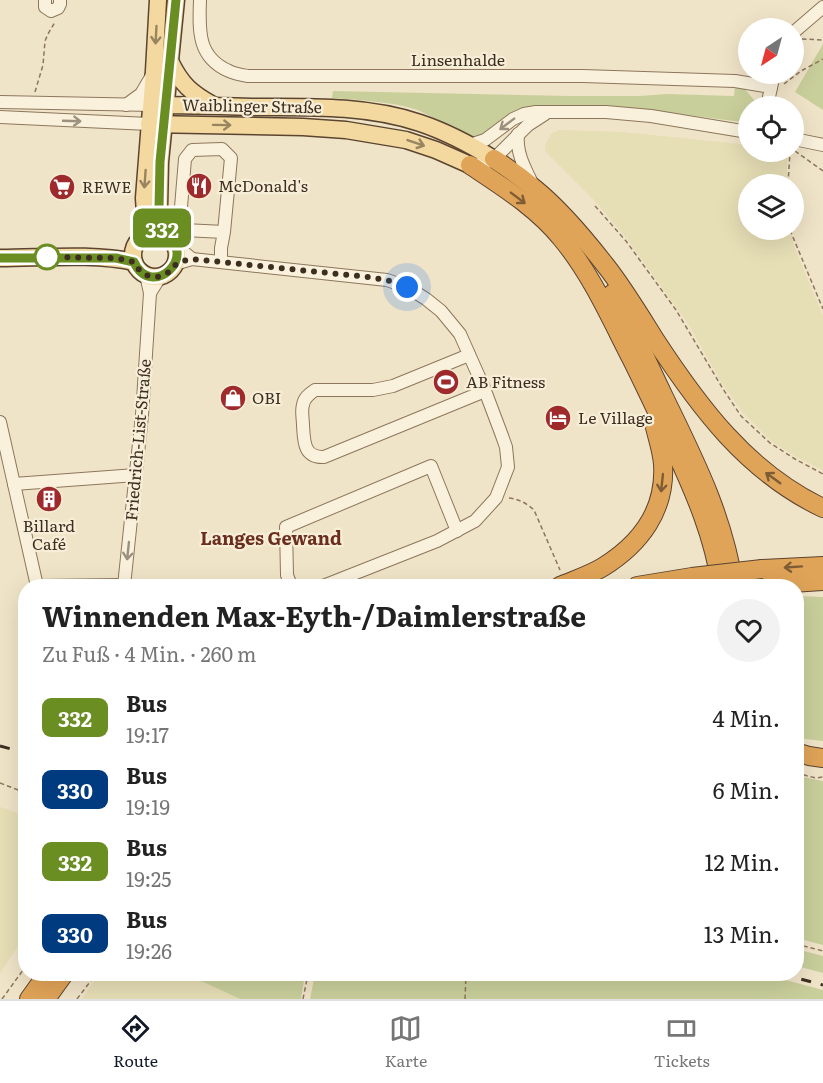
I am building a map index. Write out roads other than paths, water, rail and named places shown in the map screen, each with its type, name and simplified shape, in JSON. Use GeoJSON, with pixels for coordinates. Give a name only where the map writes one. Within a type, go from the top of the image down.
{"type":"FeatureCollection","features":[{"type":"Feature","properties":{"kind":"highway"},"geometry":{"type":"LineString","coordinates":[[495,159],[536,189],[559,211],[587,244],[619,284],[678,374],[723,432],[764,471],[788,489],[823,508]]}},
{"type":"Feature","properties":{"kind":"highway"},"geometry":{"type":"LineString","coordinates":[[470,165],[530,206],[562,238],[591,281],[652,400],[696,494],[708,530],[720,579]]}},
{"type":"Feature","properties":{"kind":"highway"},"geometry":{"type":"LineString","coordinates":[[587,244],[636,338],[704,481],[724,536],[733,579]]}},
{"type":"Feature","properties":{"kind":"highway"},"geometry":{"type":"LineString","coordinates":[[567,579],[601,568],[616,558],[643,532],[653,514],[660,494],[663,462],[654,425],[652,400]]}},
{"type":"Feature","properties":{"kind":"highway"},"geometry":{"type":"LineString","coordinates":[[771,579],[823,566]]}},
{"type":"Feature","properties":{"kind":"highway"},"geometry":{"type":"LineString","coordinates":[[680,579],[692,577],[742,579]]}},
{"type":"Feature","properties":{"kind":"highway"},"geometry":{"type":"LineString","coordinates":[[804,581],[823,581]]}},
{"type":"Feature","properties":{"kind":"highway"},"geometry":{"type":"LineString","coordinates":[[804,591],[823,591]]}},
{"type":"Feature","properties":{"kind":"highway"},"geometry":{"type":"LineString","coordinates":[[804,743],[823,746]]}},
{"type":"Feature","properties":{"kind":"highway"},"geometry":{"type":"LineString","coordinates":[[804,754],[823,758]]}},
{"type":"Feature","properties":{"kind":"highway"},"geometry":{"type":"LineString","coordinates":[[28,999],[42,981]]}},
{"type":"Feature","properties":{"kind":"highway"},"geometry":{"type":"LineString","coordinates":[[46,999],[59,981]]}},
{"type":"Feature","properties":{"kind":"main road"},"geometry":{"type":"LineString","coordinates":[[158,0],[154,71],[159,105]]}},
{"type":"Feature","properties":{"kind":"main road"},"geometry":{"type":"LineString","coordinates":[[156,239],[133,251],[134,262],[140,272],[153,276],[171,271],[177,252],[156,239],[145,213],[144,198],[159,105],[170,62],[176,0]]}},
{"type":"Feature","properties":{"kind":"main road"},"geometry":{"type":"LineString","coordinates":[[170,62],[185,86],[200,98],[217,106]]}},
{"type":"Feature","properties":{"kind":"main road","name":"Waiblinger Straße"},"geometry":{"type":"LineString","coordinates":[[159,105],[332,108],[369,112],[419,123],[447,134],[495,159]]}},
{"type":"Feature","properties":{"kind":"main road"},"geometry":{"type":"LineString","coordinates":[[156,239],[160,162],[157,124]]}},
{"type":"Feature","properties":{"kind":"main road","name":"Waiblinger Straße"},"geometry":{"type":"LineString","coordinates":[[157,124],[346,130],[406,140],[470,165]]}},
{"type":"Feature","properties":{"kind":"main road"},"geometry":{"type":"LineString","coordinates":[[160,162],[174,140],[192,125]]}},
{"type":"Feature","properties":{"kind":"main road"},"geometry":{"type":"LineString","coordinates":[[116,258],[156,239]]}},
{"type":"Feature","properties":{"kind":"main road"},"geometry":{"type":"LineString","coordinates":[[0,258],[116,258],[134,262]]}},
{"type":"Feature","properties":{"kind":"street"},"geometry":{"type":"LineString","coordinates":[[45,0],[45,7],[49,10],[54,11],[59,4]]}},
{"type":"Feature","properties":{"kind":"street","name":"Linsenhalde"},"geometry":{"type":"LineString","coordinates":[[200,0],[199,33],[204,49],[216,63],[230,71],[248,76],[583,76],[735,81],[771,87]]}},
{"type":"Feature","properties":{"kind":"street"},"geometry":{"type":"LineString","coordinates":[[804,28],[823,7]]}},
{"type":"Feature","properties":{"kind":"street"},"geometry":{"type":"LineString","coordinates":[[126,105],[141,94],[154,71]]}},
{"type":"Feature","properties":{"kind":"street"},"geometry":{"type":"LineString","coordinates":[[769,96],[772,84]]}},
{"type":"Feature","properties":{"kind":"street","name":"Waiblinger Straße"},"geometry":{"type":"LineString","coordinates":[[0,102],[159,105]]}},
{"type":"Feature","properties":{"kind":"street"},"geometry":{"type":"LineString","coordinates":[[470,145],[485,140],[513,119],[536,112],[606,112],[651,116],[738,130]]}},
{"type":"Feature","properties":{"kind":"street"},"geometry":{"type":"LineString","coordinates":[[470,165],[483,164],[495,159],[518,134],[538,117],[547,113]]}},
{"type":"Feature","properties":{"kind":"street","name":"Waiblinger Straße"},"geometry":{"type":"LineString","coordinates":[[0,117],[157,124]]}},
{"type":"Feature","properties":{"kind":"street"},"geometry":{"type":"LineString","coordinates":[[518,134],[517,142],[521,162],[536,189]]}},
{"type":"Feature","properties":{"kind":"street"},"geometry":{"type":"LineString","coordinates":[[804,141],[823,145]]}},
{"type":"Feature","properties":{"kind":"street"},"geometry":{"type":"LineString","coordinates":[[221,262],[221,248],[224,232],[231,158],[222,149],[192,150],[185,159],[180,219],[184,230],[224,232]]}},
{"type":"Feature","properties":{"kind":"street"},"geometry":{"type":"LineString","coordinates":[[156,239],[192,259]]}},
{"type":"Feature","properties":{"kind":"street"},"geometry":{"type":"LineString","coordinates":[[175,264],[192,259],[387,280],[407,287],[426,299],[441,311],[460,334],[506,447],[508,467],[496,498],[475,521],[457,531],[341,579]]}},
{"type":"Feature","properties":{"kind":"street","name":"Friedrich-List-Straße"},"geometry":{"type":"LineString","coordinates":[[125,579],[142,415],[153,276]]}},
{"type":"Feature","properties":{"kind":"street"},"geometry":{"type":"LineString","coordinates":[[469,355],[393,386],[373,390],[315,390],[307,395],[303,405],[304,445],[316,458],[324,457],[485,391]]}},
{"type":"Feature","properties":{"kind":"street"},"geometry":{"type":"LineString","coordinates":[[0,422],[35,579]]}},
{"type":"Feature","properties":{"kind":"street"},"geometry":{"type":"LineString","coordinates":[[288,579],[286,527],[431,466],[457,531]]}},
{"type":"Feature","properties":{"kind":"street"},"geometry":{"type":"LineString","coordinates":[[14,484],[136,476]]}},
{"type":"Feature","properties":{"kind":"railway"},"geometry":{"type":"LineString","coordinates":[[0,746],[18,751]]}},
{"type":"Feature","properties":{"kind":"railway"},"geometry":{"type":"LineString","coordinates":[[804,980],[823,985]]}},
{"type":"Feature","properties":{"kind":"place","name":"McDonald's"},"geometry":{"type":"Point","coordinates":[199,186]}},
{"type":"Feature","properties":{"kind":"place","name":"REWE"},"geometry":{"type":"Point","coordinates":[62,187]}},
{"type":"Feature","properties":{"kind":"place","name":"AB Fitness"},"geometry":{"type":"Point","coordinates":[446,382]}},
{"type":"Feature","properties":{"kind":"place","name":"OBI"},"geometry":{"type":"Point","coordinates":[233,398]}},
{"type":"Feature","properties":{"kind":"place","name":"Le Village"},"geometry":{"type":"Point","coordinates":[558,418]}},
{"type":"Feature","properties":{"kind":"place","name":"Billard Café"},"geometry":{"type":"Point","coordinates":[49,499]}},
{"type":"Feature","properties":{"kind":"district","name":"Langes Gewand"},"geometry":{"type":"Point","coordinates":[271,539]}}]}
